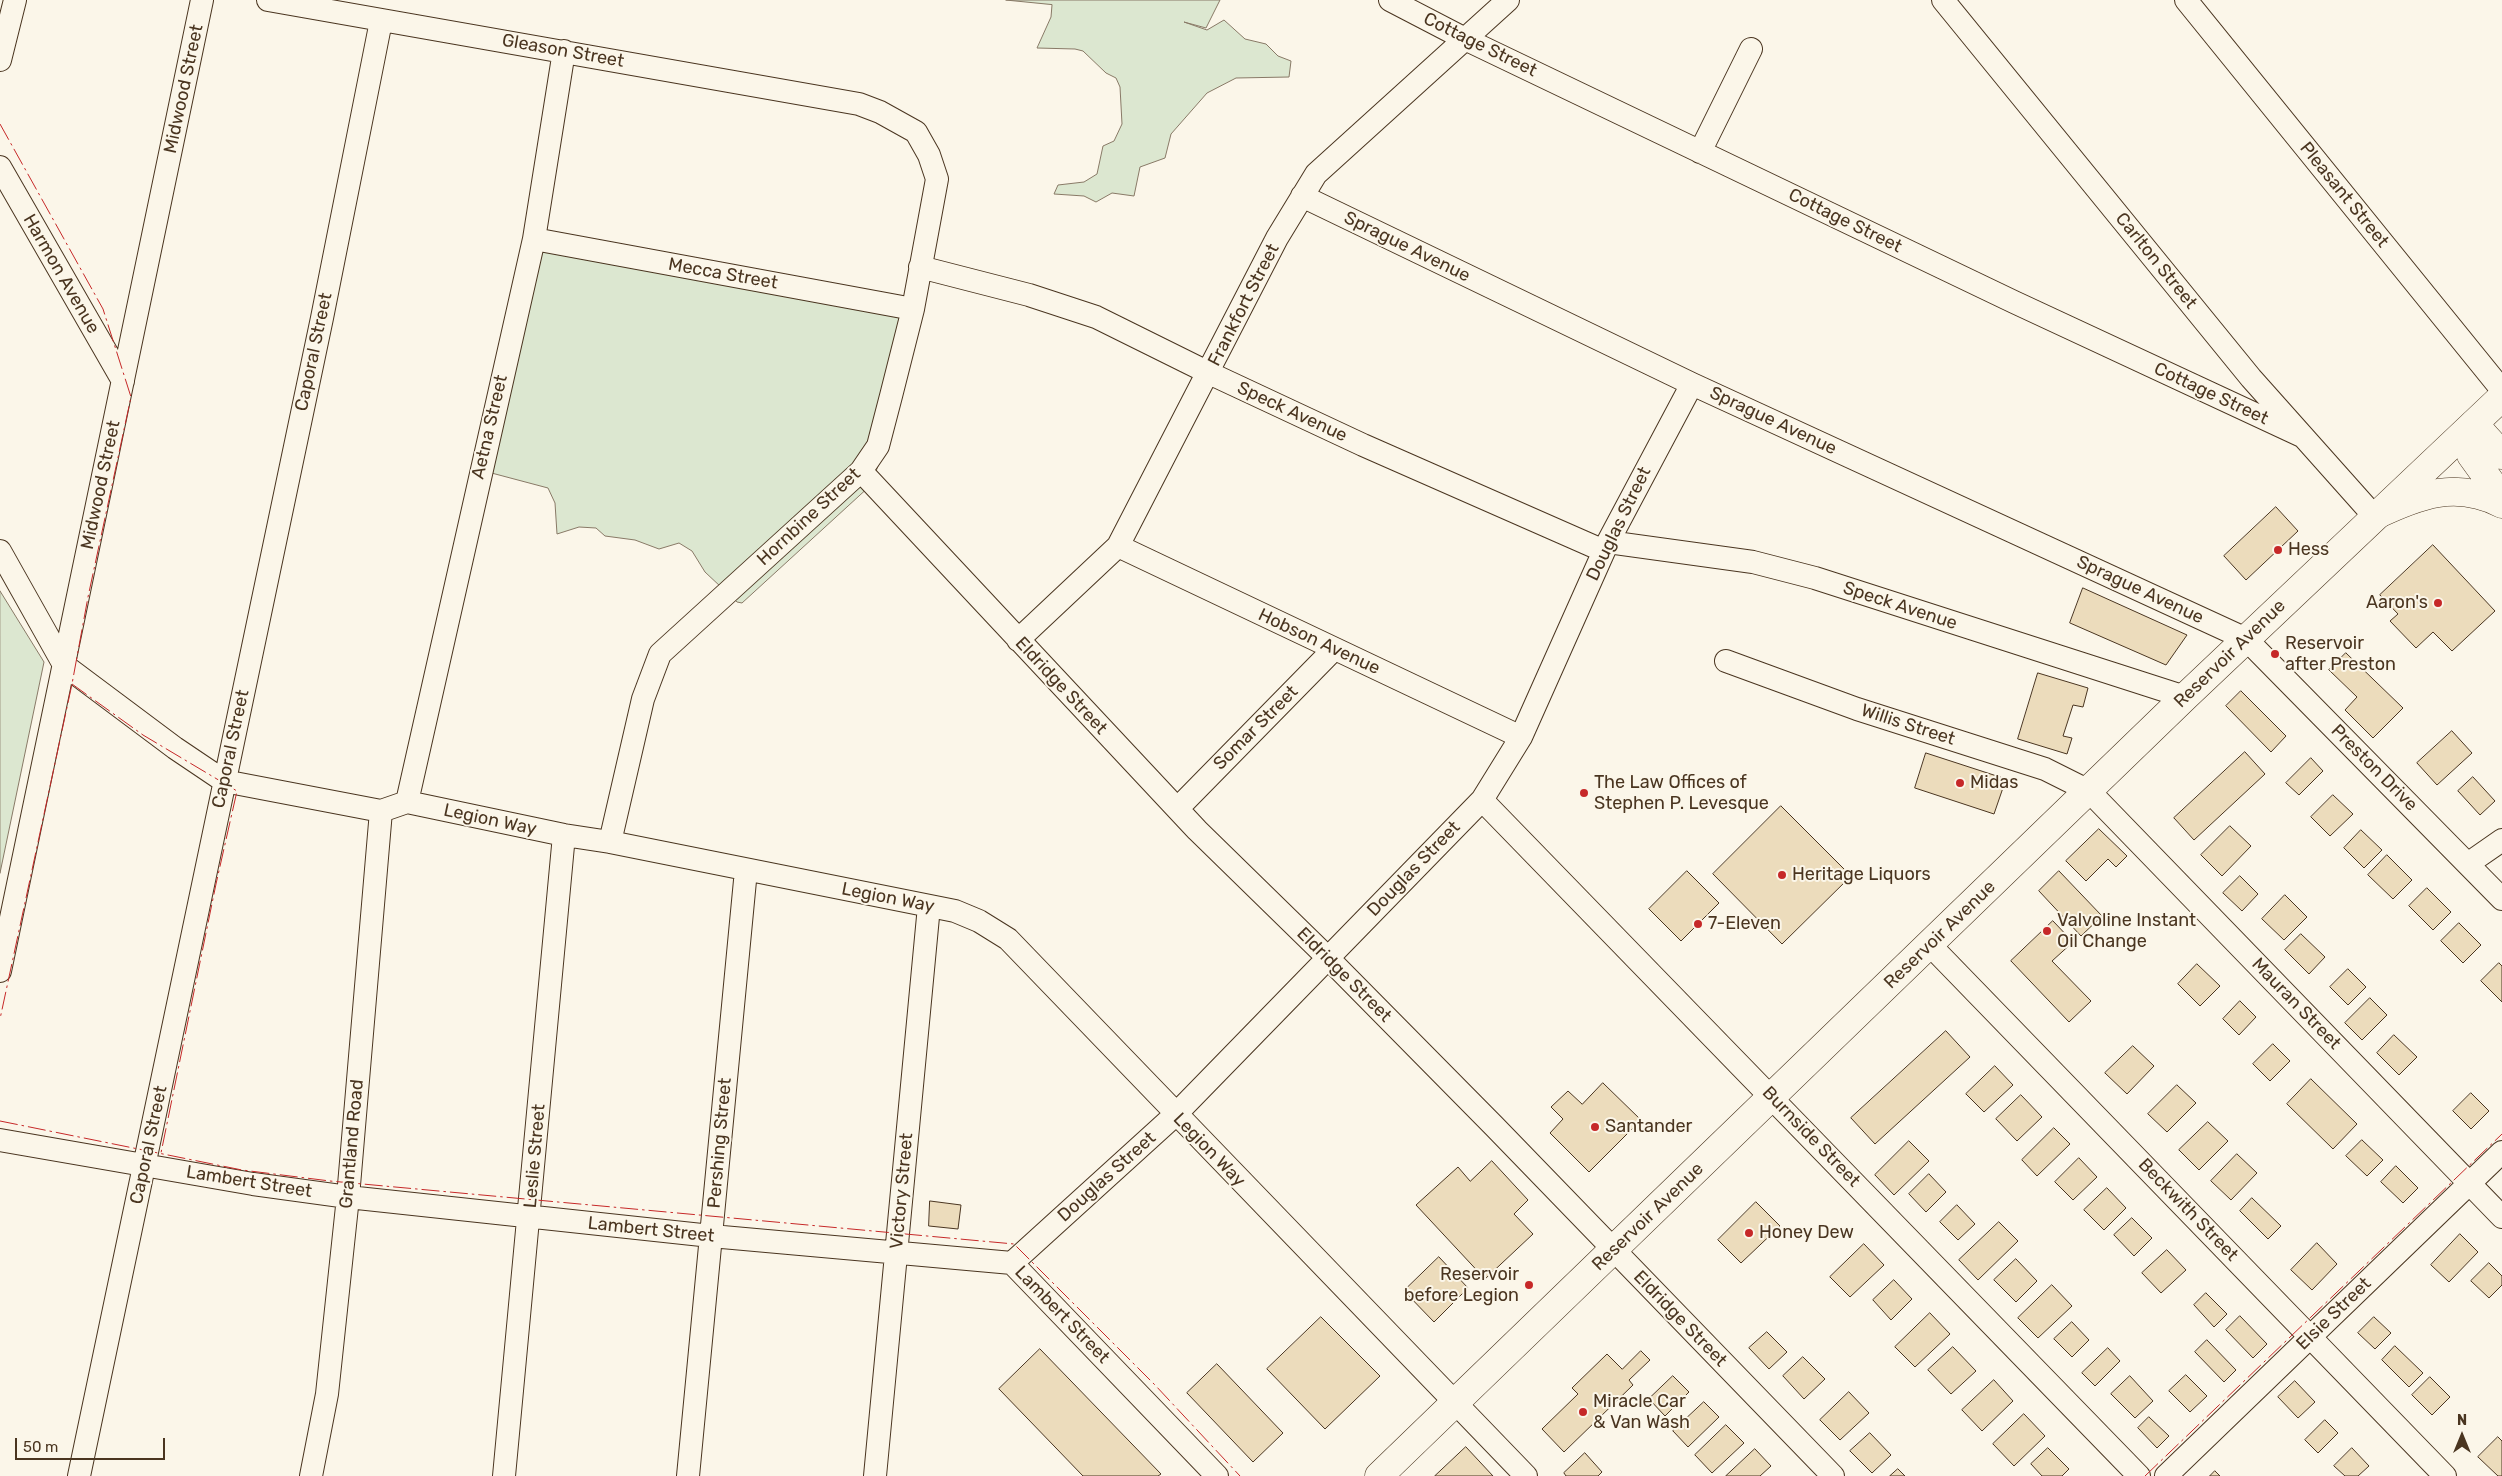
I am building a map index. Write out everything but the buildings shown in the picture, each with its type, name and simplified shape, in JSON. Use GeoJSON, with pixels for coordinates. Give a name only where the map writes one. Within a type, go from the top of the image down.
{"type":"FeatureCollection","features":[{"type":"Feature","properties":{"kind":"main road","name":"Reservoir Avenue"},"geometry":{"type":"LineString","coordinates":[[1379,1476],[2185,697],[2374,516],[2502,397]]}},
{"type":"Feature","properties":{"kind":"main road"},"geometry":{"type":"LineString","coordinates":[[2469,429],[2502,455]]}},
{"type":"Feature","properties":{"kind":"main road"},"geometry":{"type":"LineString","coordinates":[[2469,429],[2471,456],[2502,498]]}},
{"type":"Feature","properties":{"kind":"main road"},"geometry":{"type":"LineString","coordinates":[[2374,516],[2417,498],[2453,491],[2472,492],[2502,504]]}},
{"type":"Feature","properties":{"kind":"street"},"geometry":{"type":"LineString","coordinates":[[0,60],[15,0]]}},
{"type":"Feature","properties":{"kind":"street","name":"Midwood Street"},"geometry":{"type":"LineString","coordinates":[[0,971],[202,0]]}},
{"type":"Feature","properties":{"kind":"street","name":"Gleason Street"},"geometry":{"type":"LineString","coordinates":[[268,0],[381,22],[564,51],[859,104]]}},
{"type":"Feature","properties":{"kind":"street","name":"Cottage Street"},"geometry":{"type":"LineString","coordinates":[[1390,0],[1464,40],[2014,302],[2302,436]]}},
{"type":"Feature","properties":{"kind":"street","name":"Frankfort Street"},"geometry":{"type":"LineString","coordinates":[[1018,640],[1118,546],[1278,238],[1316,174],[1508,0]]}},
{"type":"Feature","properties":{"kind":"street","name":"Carlton Street"},"geometry":{"type":"LineString","coordinates":[[1943,0],[2250,378],[2374,516]]}},
{"type":"Feature","properties":{"kind":"street","name":"Pleasant Street"},"geometry":{"type":"LineString","coordinates":[[2186,0],[2502,390]]}},
{"type":"Feature","properties":{"kind":"street","name":"Caporal Street"},"geometry":{"type":"LineString","coordinates":[[80,1476],[324,309],[381,22]]}},
{"type":"Feature","properties":{"kind":"street"},"geometry":{"type":"LineString","coordinates":[[1700,152],[1751,48]]}},
{"type":"Feature","properties":{"kind":"street","name":"Aetna Street"},"geometry":{"type":"LineString","coordinates":[[407,802],[534,239],[564,51]]}},
{"type":"Feature","properties":{"kind":"street","name":"Hornbine Street"},"geometry":{"type":"LineString","coordinates":[[610,842],[642,699],[660,654],[861,471],[878,446],[913,309],[937,180],[929,155],[916,132],[880,112],[859,104]]}},
{"type":"Feature","properties":{"kind":"street","name":"Harmon Avenue"},"geometry":{"type":"LineString","coordinates":[[0,167],[123,381]]}},
{"type":"Feature","properties":{"kind":"street","name":"Sprague Avenue"},"geometry":{"type":"LineString","coordinates":[[1302,196],[1692,384],[2246,639]]}},
{"type":"Feature","properties":{"kind":"street","name":"Mecca Street"},"geometry":{"type":"LineString","coordinates":[[534,239],[913,309]]}},
{"type":"Feature","properties":{"kind":"street","name":"Speck Avenue"},"geometry":{"type":"LineString","coordinates":[[920,267],[1029,295],[1096,317],[1209,373],[1494,504],[1606,547],[1753,562],[1815,578],[2185,697]]}},
{"type":"Feature","properties":{"kind":"street","name":"Douglas Street"},"geometry":{"type":"LineString","coordinates":[[1012,1263],[1176,1115],[1482,800],[1521,737],[1606,547],[1692,384]]}},
{"type":"Feature","properties":{"kind":"street","name":"Eldridge Street"},"geometry":{"type":"LineString","coordinates":[[861,471],[1178,808],[1614,1250],[1832,1476]]}},
{"type":"Feature","properties":{"kind":"street","name":"Hobson Avenue"},"geometry":{"type":"LineString","coordinates":[[1118,546],[1521,737]]}},
{"type":"Feature","properties":{"kind":"street"},"geometry":{"type":"LineString","coordinates":[[0,551],[64,665],[175,748],[224,781],[381,811],[407,802]]}},
{"type":"Feature","properties":{"kind":"street","name":"Preston Drive"},"geometry":{"type":"LineString","coordinates":[[2246,639],[2502,899]]}},
{"type":"Feature","properties":{"kind":"street","name":"Somar Street"},"geometry":{"type":"LineString","coordinates":[[1178,808],[1334,649]]}},
{"type":"Feature","properties":{"kind":"street","name":"Willis Street"},"geometry":{"type":"LineString","coordinates":[[1726,661],[1857,709],[2046,769],[2089,791]]}},
{"type":"Feature","properties":{"kind":"street","name":"Mauran Street"},"geometry":{"type":"LineString","coordinates":[[2089,791],[2502,1217]]}},
{"type":"Feature","properties":{"kind":"street","name":"Burnside Street"},"geometry":{"type":"LineString","coordinates":[[1482,800],[2139,1476]]}},
{"type":"Feature","properties":{"kind":"street","name":"Legion Way"},"geometry":{"type":"LineString","coordinates":[[407,802],[564,835],[610,842],[955,911],[979,921],[1008,939],[1526,1476]]}},
{"type":"Feature","properties":{"kind":"street","name":"Grantland Road"},"geometry":{"type":"LineString","coordinates":[[311,1476],[327,1394],[348,1197],[381,811]]}},
{"type":"Feature","properties":{"kind":"street","name":"Leslie Street"},"geometry":{"type":"LineString","coordinates":[[504,1476],[530,1217],[564,835]]}},
{"type":"Feature","properties":{"kind":"street"},"geometry":{"type":"LineString","coordinates":[[2469,864],[2502,840]]}},
{"type":"Feature","properties":{"kind":"street","name":"Pershing Street"},"geometry":{"type":"LineString","coordinates":[[688,1476],[746,870]]}},
{"type":"Feature","properties":{"kind":"street","name":"Victory Street"},"geometry":{"type":"LineString","coordinates":[[875,1476],[929,906]]}},
{"type":"Feature","properties":{"kind":"street","name":"Beckwith Street"},"geometry":{"type":"LineString","coordinates":[[1930,945],[2445,1476]]}},
{"type":"Feature","properties":{"kind":"street","name":"Lambert Street"},"geometry":{"type":"LineString","coordinates":[[0,1140],[145,1166],[348,1197],[711,1236],[1012,1263],[1217,1476]]}},
{"type":"Feature","properties":{"kind":"street","name":"Elsie Street"},"geometry":{"type":"LineString","coordinates":[[2166,1476],[2502,1152]]}},
{"type":"Feature","properties":{"kind":"green space"},"geometry":{"type":"Polygon","coordinates":[[[1006,0],[1220,0],[1206,28],[1184,22],[1207,30],[1224,20],[1245,39],[1266,44],[1278,56],[1291,61],[1289,77],[1236,78],[1207,93],[1171,134],[1165,158],[1140,167],[1134,196],[1112,193],[1096,202],[1084,196],[1054,194],[1058,185],[1084,182],[1097,174],[1103,146],[1114,141],[1122,124],[1120,87],[1116,78],[1106,73],[1083,51],[1037,48],[1051,17],[1052,5],[1006,0]]]}},
{"type":"Feature","properties":{"kind":"green space"},"geometry":{"type":"Polygon","coordinates":[[[530,247],[903,314],[887,441],[871,485],[742,603],[737,602],[705,572],[692,551],[679,543],[659,549],[635,540],[605,536],[596,528],[579,527],[557,534],[555,503],[548,488],[484,471],[530,247]]]}},
{"type":"Feature","properties":{"kind":"green space"},"geometry":{"type":"Polygon","coordinates":[[[0,591],[44,662],[0,873],[0,591]]]}},
{"type":"Feature","properties":{"kind":"power"},"geometry":{"type":"LineString","coordinates":[[0,124],[103,309],[131,397],[0,1019]]}},
{"type":"Feature","properties":{"kind":"power"},"geometry":{"type":"LineString","coordinates":[[72,684],[143,735],[237,791],[161,1153]]}},
{"type":"Feature","properties":{"kind":"power"},"geometry":{"type":"LineString","coordinates":[[0,1121],[242,1170],[330,1181],[1014,1244],[1155,1385],[1240,1476]]}},
{"type":"Feature","properties":{"kind":"power"},"geometry":{"type":"LineString","coordinates":[[2145,1476],[2502,1134]]}},
{"type":"Feature","properties":{"kind":"place","name":"Hess"},"geometry":{"type":"Point","coordinates":[2278,550]}},
{"type":"Feature","properties":{"kind":"place","name":"Aaron's"},"geometry":{"type":"Point","coordinates":[2438,603]}},
{"type":"Feature","properties":{"kind":"place","name":"Reservoir after Preston"},"geometry":{"type":"Point","coordinates":[2275,654]}},
{"type":"Feature","properties":{"kind":"place","name":"Midas"},"geometry":{"type":"Point","coordinates":[1960,783]}},
{"type":"Feature","properties":{"kind":"place","name":"The Law Offices of Stephen P. Levesque"},"geometry":{"type":"Point","coordinates":[1584,793]}},
{"type":"Feature","properties":{"kind":"place","name":"Heritage Liquors"},"geometry":{"type":"Point","coordinates":[1782,875]}},
{"type":"Feature","properties":{"kind":"place","name":"7-Eleven"},"geometry":{"type":"Point","coordinates":[1698,924]}},
{"type":"Feature","properties":{"kind":"place","name":"Valvoline Instant Oil Change"},"geometry":{"type":"Point","coordinates":[2047,931]}},
{"type":"Feature","properties":{"kind":"place","name":"Santander"},"geometry":{"type":"Point","coordinates":[1595,1127]}},
{"type":"Feature","properties":{"kind":"place","name":"Honey Dew"},"geometry":{"type":"Point","coordinates":[1749,1233]}},
{"type":"Feature","properties":{"kind":"place","name":"Reservoir before Legion"},"geometry":{"type":"Point","coordinates":[1529,1285]}},
{"type":"Feature","properties":{"kind":"place","name":"Miracle Car & Van Wash"},"geometry":{"type":"Point","coordinates":[1583,1412]}}]}
